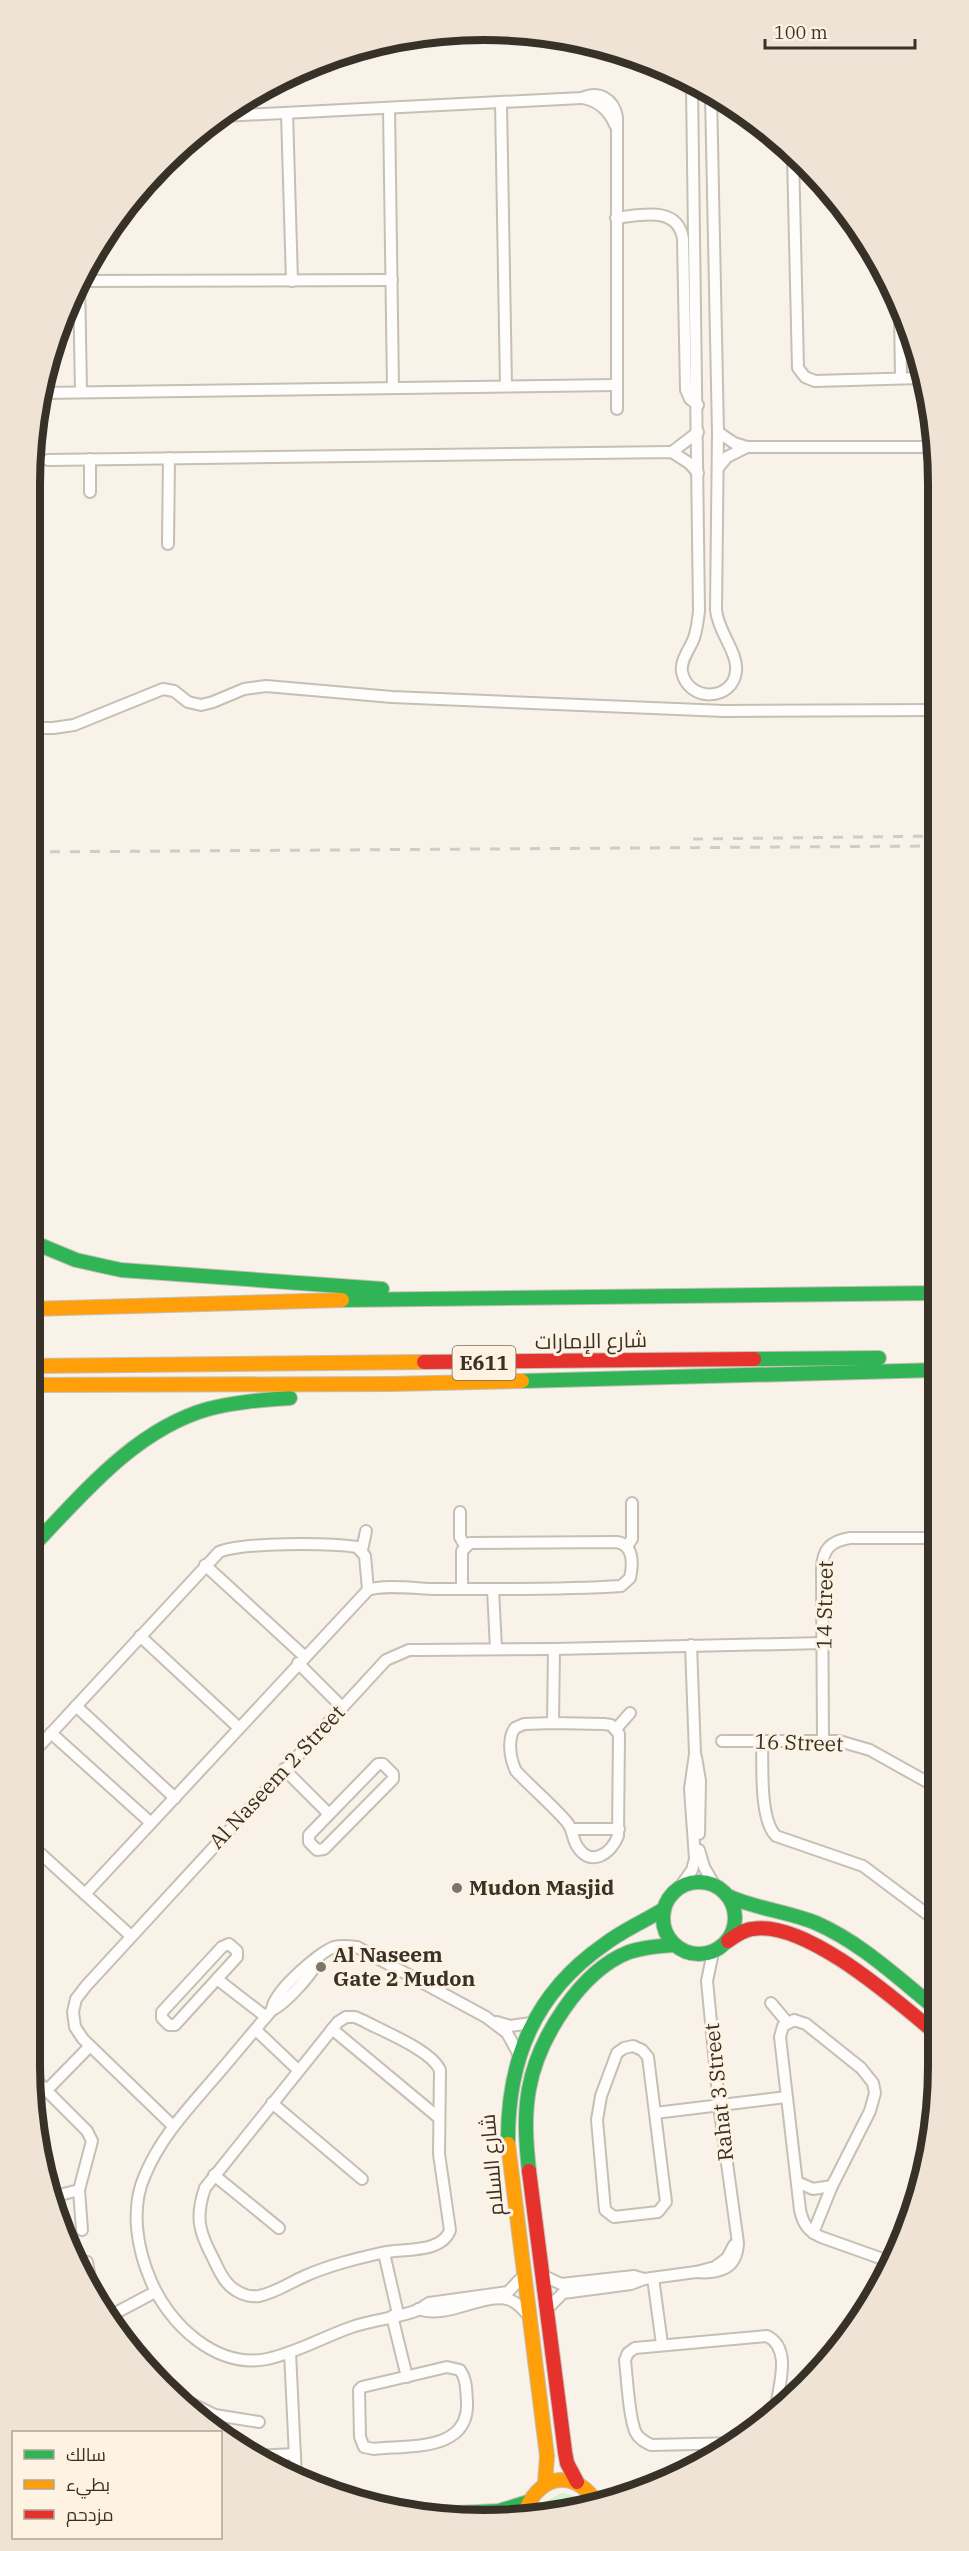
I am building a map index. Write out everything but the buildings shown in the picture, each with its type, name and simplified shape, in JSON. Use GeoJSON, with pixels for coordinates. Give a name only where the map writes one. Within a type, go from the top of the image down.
{"type":"FeatureCollection","features":[{"type":"Feature","properties":{"kind":"main road"},"geometry":{"type":"LineString","coordinates":[[40,1246],[66,1258],[105,1269],[305,1281],[442,1298]]}},
{"type":"Feature","properties":{"kind":"main road"},"geometry":{"type":"LineString","coordinates":[[40,1309],[442,1298],[928,1293]]}},
{"type":"Feature","properties":{"kind":"main road","name":"شارع الإمارات"},"geometry":{"type":"LineString","coordinates":[[40,1366],[928,1358]]}},
{"type":"Feature","properties":{"kind":"main road"},"geometry":{"type":"LineString","coordinates":[[40,1385],[424,1384],[928,1370]]}},
{"type":"Feature","properties":{"kind":"main road"},"geometry":{"type":"LineString","coordinates":[[40,1539],[101,1475],[128,1451],[172,1423],[222,1405],[274,1398],[660,1389],[795,1374]]}},
{"type":"Feature","properties":{"kind":"main road"},"geometry":{"type":"LineString","coordinates":[[928,2002],[870,1956],[835,1933],[798,1917],[749,1906],[728,1896],[715,1886],[698,1882],[681,1887],[673,1893],[664,1910],[664,1929],[674,1945],[696,1955],[713,1952],[737,1934],[759,1927],[801,1939],[856,1970],[928,2027]]}},
{"type":"Feature","properties":{"kind":"main road"},"geometry":{"type":"LineString","coordinates":[[728,1896],[734,1906],[736,1918],[734,1930],[728,1941]]}},
{"type":"Feature","properties":{"kind":"main road","name":"شارع السلام"},"geometry":{"type":"LineString","coordinates":[[545,2483],[547,2456],[506,2127],[508,2102],[518,2053],[531,2023],[556,1988],[586,1958],[621,1933],[664,1910]]}},
{"type":"Feature","properties":{"kind":"main road","name":"شارع السلام"},"geometry":{"type":"LineString","coordinates":[[577,2482],[571,2473],[565,2452],[542,2274],[525,2119],[531,2078],[542,2047],[566,2006],[596,1974],[631,1950],[655,1944],[674,1945]]}},
{"type":"Feature","properties":{"kind":"main road"},"geometry":{"type":"LineString","coordinates":[[508,2510],[526,2508],[532,2494],[545,2483],[556,2479],[577,2482],[594,2496]]}},
{"type":"Feature","properties":{"kind":"street"},"geometry":{"type":"LineString","coordinates":[[692,92],[699,611],[694,637],[681,668],[685,682],[690,688],[696,692],[711,695],[724,690],[734,679],[736,672],[734,657],[721,632],[716,610],[718,432],[711,103]]}},
{"type":"Feature","properties":{"kind":"street"},"geometry":{"type":"LineString","coordinates":[[238,115],[582,98],[601,105],[610,115],[615,127],[617,409]]}},
{"type":"Feature","properties":{"kind":"street"},"geometry":{"type":"LineString","coordinates":[[501,102],[506,386]]}},
{"type":"Feature","properties":{"kind":"street"},"geometry":{"type":"LineString","coordinates":[[389,108],[393,388]]}},
{"type":"Feature","properties":{"kind":"street"},"geometry":{"type":"LineString","coordinates":[[287,113],[292,281]]}},
{"type":"Feature","properties":{"kind":"street"},"geometry":{"type":"LineString","coordinates":[[793,166],[798,368],[805,377],[815,381],[915,378]]}},
{"type":"Feature","properties":{"kind":"street"},"geometry":{"type":"LineString","coordinates":[[616,218],[663,214],[674,220],[680,228],[683,239],[686,390],[690,399],[698,405]]}},
{"type":"Feature","properties":{"kind":"street"},"geometry":{"type":"LineString","coordinates":[[90,281],[392,280]]}},
{"type":"Feature","properties":{"kind":"street"},"geometry":{"type":"LineString","coordinates":[[79,303],[81,392]]}},
{"type":"Feature","properties":{"kind":"street"},"geometry":{"type":"LineString","coordinates":[[900,329],[901,378]]}},
{"type":"Feature","properties":{"kind":"street"},"geometry":{"type":"LineString","coordinates":[[50,393],[617,385]]}},
{"type":"Feature","properties":{"kind":"street"},"geometry":{"type":"LineString","coordinates":[[672,452],[698,432]]}},
{"type":"Feature","properties":{"kind":"street"},"geometry":{"type":"LineString","coordinates":[[718,432],[734,443],[747,447],[927,447]]}},
{"type":"Feature","properties":{"kind":"street"},"geometry":{"type":"LineString","coordinates":[[718,468],[733,453],[747,447]]}},
{"type":"Feature","properties":{"kind":"street"},"geometry":{"type":"LineString","coordinates":[[48,460],[672,452],[689,463],[698,473]]}},
{"type":"Feature","properties":{"kind":"street"},"geometry":{"type":"LineString","coordinates":[[168,544],[169,458]]}},
{"type":"Feature","properties":{"kind":"street"},"geometry":{"type":"LineString","coordinates":[[90,459],[90,492]]}},
{"type":"Feature","properties":{"kind":"street"},"geometry":{"type":"LineString","coordinates":[[40,728],[74,725],[163,689],[174,691],[188,702],[201,705],[244,689],[266,686],[392,697],[724,711],[928,710]]}},
{"type":"Feature","properties":{"kind":"street"},"geometry":{"type":"LineString","coordinates":[[627,1546],[632,1539],[632,1503]]}},
{"type":"Feature","properties":{"kind":"street"},"geometry":{"type":"LineString","coordinates":[[460,1512],[460,1537],[465,1546]]}},
{"type":"Feature","properties":{"kind":"street"},"geometry":{"type":"LineString","coordinates":[[366,1532],[362,1550],[366,1563],[368,1590]]}},
{"type":"Feature","properties":{"kind":"street","name":"14 Street"},"geometry":{"type":"LineString","coordinates":[[823,1740],[822,1557],[828,1546],[837,1540],[928,1538]]}},
{"type":"Feature","properties":{"kind":"street"},"geometry":{"type":"LineString","coordinates":[[85,1894],[238,1727],[368,1590],[399,1588],[462,1589],[493,1589],[621,1586],[627,1583],[632,1572],[631,1552],[627,1546],[617,1542],[470,1543],[462,1551],[462,1589]]}},
{"type":"Feature","properties":{"kind":"street"},"geometry":{"type":"LineString","coordinates":[[40,1745],[205,1564],[219,1552],[239,1546],[350,1546],[362,1550]]}},
{"type":"Feature","properties":{"kind":"street"},"geometry":{"type":"LineString","coordinates":[[205,1564],[301,1660],[342,1707]]}},
{"type":"Feature","properties":{"kind":"street"},"geometry":{"type":"LineString","coordinates":[[493,1589],[496,1649]]}},
{"type":"Feature","properties":{"kind":"street"},"geometry":{"type":"LineString","coordinates":[[140,1636],[238,1727]]}},
{"type":"Feature","properties":{"kind":"street","name":"Al Naseem 2 Street"},"geometry":{"type":"LineString","coordinates":[[173,2126],[90,2046],[75,2027],[73,2012],[76,1998],[284,1769],[378,1668],[396,1654],[422,1650],[824,1643]]}},
{"type":"Feature","properties":{"kind":"street"},"geometry":{"type":"LineString","coordinates":[[681,1887],[693,1870],[695,1859],[692,1645]]}},
{"type":"Feature","properties":{"kind":"street"},"geometry":{"type":"LineString","coordinates":[[553,1724],[554,1649]]}},
{"type":"Feature","properties":{"kind":"street"},"geometry":{"type":"LineString","coordinates":[[76,1706],[175,1798]]}},
{"type":"Feature","properties":{"kind":"street"},"geometry":{"type":"LineString","coordinates":[[616,1729],[630,1713]]}},
{"type":"Feature","properties":{"kind":"street"},"geometry":{"type":"LineString","coordinates":[[524,1724],[604,1724],[616,1729],[619,1741],[619,1829],[611,1850],[602,1857],[591,1857],[582,1853],[576,1844],[572,1829],[516,1771],[512,1763],[511,1737],[515,1728],[524,1724]]}},
{"type":"Feature","properties":{"kind":"street"},"geometry":{"type":"LineString","coordinates":[[51,1733],[151,1823]]}},
{"type":"Feature","properties":{"kind":"street"},"geometry":{"type":"LineString","coordinates":[[762,1740],[766,1814],[770,1830],[776,1836],[863,1866],[928,1915]]}},
{"type":"Feature","properties":{"kind":"street","name":"16 Street"},"geometry":{"type":"LineString","coordinates":[[722,1741],[823,1740],[855,1745],[870,1750],[928,1782]]}},
{"type":"Feature","properties":{"kind":"street"},"geometry":{"type":"LineString","coordinates":[[378,1764],[383,1764],[393,1774],[391,1781],[326,1847],[317,1850],[309,1842],[309,1835],[329,1814],[378,1764]]}},
{"type":"Feature","properties":{"kind":"street"},"geometry":{"type":"LineString","coordinates":[[284,1769],[329,1814]]}},
{"type":"Feature","properties":{"kind":"street"},"geometry":{"type":"LineString","coordinates":[[695,1794],[699,1849],[704,1867],[715,1886]]}},
{"type":"Feature","properties":{"kind":"street"},"geometry":{"type":"LineString","coordinates":[[572,1829],[619,1829]]}},
{"type":"Feature","properties":{"kind":"street"},"geometry":{"type":"LineString","coordinates":[[40,1853],[131,1936]]}},
{"type":"Feature","properties":{"kind":"street"},"geometry":{"type":"LineString","coordinates":[[229,1944],[237,1952],[237,1957],[217,1978],[175,2025],[169,2025],[164,2020],[162,2012],[222,1947],[229,1944]]}},
{"type":"Feature","properties":{"kind":"street"},"geometry":{"type":"LineString","coordinates":[[518,2053],[507,2033],[486,2018],[357,1947],[346,1945],[335,1947],[309,1963],[291,1987],[273,2002],[269,2014],[173,2126],[157,2149],[143,2178],[137,2207],[138,2237],[144,2266],[155,2292],[174,2319],[192,2337],[226,2356],[245,2360],[265,2360],[353,2327],[418,2309],[429,2303],[444,2306],[508,2292],[524,2275]]}},
{"type":"Feature","properties":{"kind":"street","name":"Rahat 3 Street"},"geometry":{"type":"LineString","coordinates":[[547,2309],[563,2293],[587,2286],[696,2272],[718,2272],[727,2268],[738,2253],[719,2105],[707,1982],[713,1952]]}},
{"type":"Feature","properties":{"kind":"street"},"geometry":{"type":"LineString","coordinates":[[217,1978],[269,2014]]}},
{"type":"Feature","properties":{"kind":"street"},"geometry":{"type":"LineString","coordinates":[[771,2003],[787,2022]]}},
{"type":"Feature","properties":{"kind":"street"},"geometry":{"type":"LineString","coordinates":[[355,2017],[433,2059],[440,2070],[440,2163],[450,2230],[448,2238],[441,2244],[433,2246],[384,2253],[324,2268],[260,2296],[248,2296],[228,2285],[222,2275],[204,2241],[199,2223],[199,2205],[205,2188],[214,2175],[332,2029],[338,2022],[355,2017]]}},
{"type":"Feature","properties":{"kind":"street"},"geometry":{"type":"LineString","coordinates":[[486,2018],[510,2026],[531,2023]]}},
{"type":"Feature","properties":{"kind":"street"},"geometry":{"type":"LineString","coordinates":[[813,2233],[832,2186],[874,2102],[873,2083],[861,2068],[806,2024],[794,2020],[783,2026],[780,2037],[801,2217],[813,2233],[885,2260]]}},
{"type":"Feature","properties":{"kind":"street"},"geometry":{"type":"LineString","coordinates":[[332,2029],[439,2118]]}},
{"type":"Feature","properties":{"kind":"street"},"geometry":{"type":"LineString","coordinates":[[256,2030],[298,2070]]}},
{"type":"Feature","properties":{"kind":"street"},"geometry":{"type":"LineString","coordinates":[[47,2090],[90,2046]]}},
{"type":"Feature","properties":{"kind":"street"},"geometry":{"type":"LineString","coordinates":[[633,2046],[642,2050],[648,2057],[655,2113],[666,2202],[658,2212],[614,2217],[605,2210],[597,2121],[601,2096],[613,2062],[624,2048],[633,2046]]}},
{"type":"Feature","properties":{"kind":"street"},"geometry":{"type":"LineString","coordinates":[[41,2084],[87,2131],[92,2141],[93,2147],[79,2190],[82,2230]]}},
{"type":"Feature","properties":{"kind":"street"},"geometry":{"type":"LineString","coordinates":[[655,2113],[786,2097]]}},
{"type":"Feature","properties":{"kind":"street"},"geometry":{"type":"LineString","coordinates":[[272,2103],[362,2179]]}},
{"type":"Feature","properties":{"kind":"street"},"geometry":{"type":"LineString","coordinates":[[214,2175],[279,2228]]}},
{"type":"Feature","properties":{"kind":"street"},"geometry":{"type":"LineString","coordinates":[[797,2182],[813,2189],[832,2186]]}},
{"type":"Feature","properties":{"kind":"street"},"geometry":{"type":"LineString","coordinates":[[60,2195],[79,2190]]}},
{"type":"Feature","properties":{"kind":"street"},"geometry":{"type":"LineString","coordinates":[[384,2253],[407,2377]]}},
{"type":"Feature","properties":{"kind":"street"},"geometry":{"type":"LineString","coordinates":[[87,2262],[88,2266]]}},
{"type":"Feature","properties":{"kind":"street","name":"Rahat 3 Street"},"geometry":{"type":"LineString","coordinates":[[542,2274],[561,2284],[587,2286]]}},
{"type":"Feature","properties":{"kind":"street"},"geometry":{"type":"LineString","coordinates":[[649,2279],[662,2344]]}},
{"type":"Feature","properties":{"kind":"street"},"geometry":{"type":"LineString","coordinates":[[115,2313],[155,2292]]}},
{"type":"Feature","properties":{"kind":"street"},"geometry":{"type":"LineString","coordinates":[[468,2301],[504,2299],[516,2303],[528,2315]]}},
{"type":"Feature","properties":{"kind":"street"},"geometry":{"type":"LineString","coordinates":[[719,2443],[651,2445],[642,2440],[635,2432],[625,2360],[628,2353],[635,2348],[662,2344],[759,2336],[775,2340],[782,2354],[777,2400]]}},
{"type":"Feature","properties":{"kind":"street"},"geometry":{"type":"LineString","coordinates":[[290,2352],[296,2468]]}},
{"type":"Feature","properties":{"kind":"street"},"geometry":{"type":"LineString","coordinates":[[447,2367],[460,2370],[465,2382],[468,2413],[460,2431],[444,2441],[374,2449],[364,2447],[360,2437],[359,2390],[362,2387],[407,2377],[447,2367]]}},
{"type":"Feature","properties":{"kind":"street"},"geometry":{"type":"LineString","coordinates":[[207,2413],[229,2419],[259,2422]]}},
{"type":"Feature","properties":{"kind":"street"},"geometry":{"type":"LineString","coordinates":[[270,2455],[295,2454]]}},
{"type":"Feature","properties":{"kind":"green space"},"geometry":{"type":"Polygon","coordinates":[[[562,2493],[583,2499],[541,2507],[544,2502],[562,2493]]]}},
{"type":"Feature","properties":{"kind":"railway"},"geometry":{"type":"LineString","coordinates":[[693,839],[928,836]]}},
{"type":"Feature","properties":{"kind":"railway"},"geometry":{"type":"LineString","coordinates":[[40,852],[928,846]]}},
{"type":"Feature","properties":{"kind":"traffic: fast"},"geometry":{"type":"LineString","coordinates":[[40,1245],[76,1260],[121,1270],[382,1289]]}},
{"type":"Feature","properties":{"kind":"traffic: fast"},"geometry":{"type":"LineString","coordinates":[[342,1300],[928,1293]]}},
{"type":"Feature","properties":{"kind":"traffic: fast"},"geometry":{"type":"LineString","coordinates":[[754,1359],[879,1358]]}},
{"type":"Feature","properties":{"kind":"traffic: fast"},"geometry":{"type":"LineString","coordinates":[[522,1381],[928,1370]]}},
{"type":"Feature","properties":{"kind":"traffic: fast"},"geometry":{"type":"LineString","coordinates":[[40,1538],[110,1467],[156,1432],[208,1409],[238,1403],[290,1398]]}},
{"type":"Feature","properties":{"kind":"traffic: fast"},"geometry":{"type":"LineString","coordinates":[[692,1882],[706,1882],[725,1892],[735,1911],[735,1918],[735,1925],[725,1944],[706,1954],[692,1954],[673,1944],[663,1925],[663,1911],[673,1892],[692,1882]]}},
{"type":"Feature","properties":{"kind":"traffic: fast"},"geometry":{"type":"LineString","coordinates":[[728,1896],[805,1919],[833,1931],[880,1963],[928,2002]]}},
{"type":"Feature","properties":{"kind":"traffic: fast"},"geometry":{"type":"LineString","coordinates":[[508,2144],[513,2084],[530,2031],[543,2007],[580,1963],[612,1939],[664,1909]]}},
{"type":"Feature","properties":{"kind":"traffic: fast"},"geometry":{"type":"LineString","coordinates":[[529,2171],[526,2130],[529,2089],[542,2049],[564,2009],[594,1974],[611,1961],[635,1950],[674,1945]]}},
{"type":"Feature","properties":{"kind":"traffic: fast"},"geometry":{"type":"LineString","coordinates":[[502,2510],[528,2502]]}},
{"type":"Feature","properties":{"kind":"traffic: slow"},"geometry":{"type":"LineString","coordinates":[[40,1309],[342,1300]]}},
{"type":"Feature","properties":{"kind":"traffic: slow"},"geometry":{"type":"LineString","coordinates":[[40,1366],[424,1362]]}},
{"type":"Feature","properties":{"kind":"traffic: slow"},"geometry":{"type":"LineString","coordinates":[[40,1385],[391,1384],[522,1381]]}},
{"type":"Feature","properties":{"kind":"traffic: slow"},"geometry":{"type":"LineString","coordinates":[[508,2144],[547,2456],[545,2483]]}},
{"type":"Feature","properties":{"kind":"traffic: slow"},"geometry":{"type":"LineString","coordinates":[[526,2509],[541,2488],[560,2480],[571,2481],[581,2486],[592,2497]]}},
{"type":"Feature","properties":{"kind":"traffic: jam"},"geometry":{"type":"LineString","coordinates":[[424,1362],[754,1359]]}},
{"type":"Feature","properties":{"kind":"traffic: jam"},"geometry":{"type":"LineString","coordinates":[[728,1941],[752,1929],[774,1929],[798,1937],[851,1966],[928,2027]]}},
{"type":"Feature","properties":{"kind":"traffic: jam"},"geometry":{"type":"LineString","coordinates":[[529,2171],[565,2452],[567,2463],[577,2482]]}},
{"type":"Feature","properties":{"kind":"place","name":"Mudon Masjid"},"geometry":{"type":"Point","coordinates":[457,1888]}},
{"type":"Feature","properties":{"kind":"place","name":"Al Naseem Gate 2 Mudon"},"geometry":{"type":"Point","coordinates":[321,1967]}}]}
